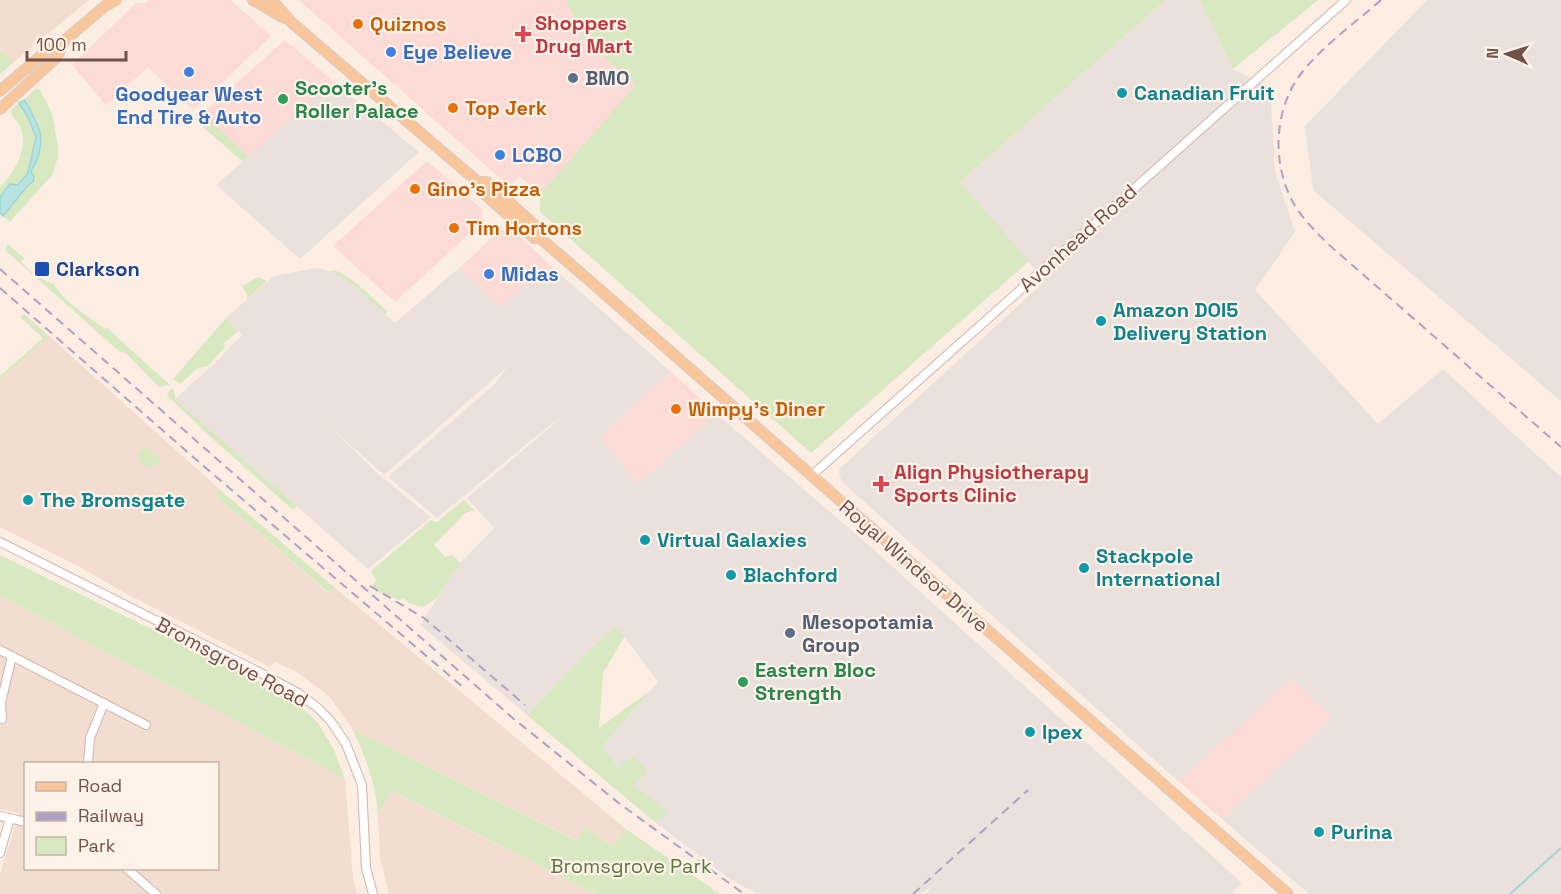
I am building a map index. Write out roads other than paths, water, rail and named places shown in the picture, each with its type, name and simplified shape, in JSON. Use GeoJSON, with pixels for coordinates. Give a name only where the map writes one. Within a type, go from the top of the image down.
{"type":"FeatureCollection","features":[{"type":"Feature","properties":{"kind":"main road"},"geometry":{"type":"LineString","coordinates":[[0,91],[49,49],[64,41],[107,3],[116,0]]}},
{"type":"Feature","properties":{"kind":"main road","name":"Royal Windsor Drive"},"geometry":{"type":"LineString","coordinates":[[253,0],[291,22]]}},
{"type":"Feature","properties":{"kind":"main road","name":"Royal Windsor Drive"},"geometry":{"type":"LineString","coordinates":[[272,0],[291,22],[478,182],[480,190],[534,238],[540,238],[1288,894]]}},
{"type":"Feature","properties":{"kind":"main road"},"geometry":{"type":"LineString","coordinates":[[3,106],[57,57],[64,41]]}},
{"type":"Feature","properties":{"kind":"street","name":"Avonhead Road"},"geometry":{"type":"LineString","coordinates":[[811,476],[1346,0]]}},
{"type":"Feature","properties":{"kind":"street","name":"Bromsgrove Road"},"geometry":{"type":"LineString","coordinates":[[0,542],[246,665],[298,693],[318,708],[330,720],[346,744],[362,785],[366,867],[373,894]]}},
{"type":"Feature","properties":{"kind":"street"},"geometry":{"type":"LineString","coordinates":[[0,650],[146,725]]}},
{"type":"Feature","properties":{"kind":"street"},"geometry":{"type":"LineString","coordinates":[[2,719],[1,703],[12,656]]}},
{"type":"Feature","properties":{"kind":"street"},"geometry":{"type":"LineString","coordinates":[[88,762],[90,738],[104,703]]}},
{"type":"Feature","properties":{"kind":"street"},"geometry":{"type":"LineString","coordinates":[[0,816],[24,822]]}},
{"type":"Feature","properties":{"kind":"street"},"geometry":{"type":"LineString","coordinates":[[0,852],[10,818]]}},
{"type":"Feature","properties":{"kind":"street"},"geometry":{"type":"LineString","coordinates":[[128,870],[156,894]]}},
{"type":"Feature","properties":{"kind":"water"},"geometry":{"type":"Polygon","coordinates":[[[24,100],[35,118],[41,143],[31,172],[34,176],[33,182],[3,216],[0,213],[0,197],[10,184],[18,185],[28,173],[36,137],[19,103],[24,100]]]}},
{"type":"Feature","properties":{"kind":"waterway"},"geometry":{"type":"LineString","coordinates":[[1510,894],[1561,848]]}},
{"type":"Feature","properties":{"kind":"railway"},"geometry":{"type":"LineString","coordinates":[[1381,0],[1321,52],[1303,71],[1293,86],[1285,103],[1279,139],[1279,158],[1289,193],[1300,214],[1328,244],[1561,447]]}},
{"type":"Feature","properties":{"kind":"railway"},"geometry":{"type":"LineString","coordinates":[[0,269],[515,720],[620,804],[744,894]]}},
{"type":"Feature","properties":{"kind":"railway"},"geometry":{"type":"LineString","coordinates":[[0,288],[200,463],[464,688]]}},
{"type":"Feature","properties":{"kind":"railway"},"geometry":{"type":"LineString","coordinates":[[370,586],[424,618],[525,705]]}},
{"type":"Feature","properties":{"kind":"railway"},"geometry":{"type":"LineString","coordinates":[[913,894],[1028,790]]}},
{"type":"Feature","properties":{"kind":"place","name":"Quiznos"},"geometry":{"type":"Point","coordinates":[358,24]}},
{"type":"Feature","properties":{"kind":"place","name":"Shoppers Drug Mart"},"geometry":{"type":"Point","coordinates":[523,34]}},
{"type":"Feature","properties":{"kind":"place","name":"Eye Believe"},"geometry":{"type":"Point","coordinates":[391,52]}},
{"type":"Feature","properties":{"kind":"place","name":"Goodyear West End Tire & Auto"},"geometry":{"type":"Point","coordinates":[189,72]}},
{"type":"Feature","properties":{"kind":"place","name":"BMO"},"geometry":{"type":"Point","coordinates":[573,78]}},
{"type":"Feature","properties":{"kind":"place","name":"Canadian Fruit"},"geometry":{"type":"Point","coordinates":[1122,93]}},
{"type":"Feature","properties":{"kind":"place","name":"Scooter's Roller Palace"},"geometry":{"type":"Point","coordinates":[283,99]}},
{"type":"Feature","properties":{"kind":"place","name":"Top Jerk"},"geometry":{"type":"Point","coordinates":[453,108]}},
{"type":"Feature","properties":{"kind":"place","name":"LCBO"},"geometry":{"type":"Point","coordinates":[500,155]}},
{"type":"Feature","properties":{"kind":"place","name":"Gino's Pizza"},"geometry":{"type":"Point","coordinates":[415,189]}},
{"type":"Feature","properties":{"kind":"place","name":"Tim Hortons"},"geometry":{"type":"Point","coordinates":[454,228]}},
{"type":"Feature","properties":{"kind":"place","name":"Clarkson"},"geometry":{"type":"Point","coordinates":[42,269]}},
{"type":"Feature","properties":{"kind":"place","name":"Midas"},"geometry":{"type":"Point","coordinates":[489,274]}},
{"type":"Feature","properties":{"kind":"place","name":"Amazon DOI5 Delivery Station"},"geometry":{"type":"Point","coordinates":[1101,321]}},
{"type":"Feature","properties":{"kind":"place","name":"Wimpy's Diner"},"geometry":{"type":"Point","coordinates":[676,409]}},
{"type":"Feature","properties":{"kind":"place","name":"Align Physiotherapy Sports Clinic"},"geometry":{"type":"Point","coordinates":[881,484]}},
{"type":"Feature","properties":{"kind":"place","name":"The Bromsgate"},"geometry":{"type":"Point","coordinates":[28,500]}},
{"type":"Feature","properties":{"kind":"place","name":"Virtual Galaxies"},"geometry":{"type":"Point","coordinates":[645,540]}},
{"type":"Feature","properties":{"kind":"place","name":"Stackpole International"},"geometry":{"type":"Point","coordinates":[1084,568]}},
{"type":"Feature","properties":{"kind":"place","name":"Blachford"},"geometry":{"type":"Point","coordinates":[731,575]}},
{"type":"Feature","properties":{"kind":"place","name":"Mesopotamia Group"},"geometry":{"type":"Point","coordinates":[790,633]}},
{"type":"Feature","properties":{"kind":"place","name":"Eastern Bloc Strength"},"geometry":{"type":"Point","coordinates":[743,682]}},
{"type":"Feature","properties":{"kind":"place","name":"Ipex"},"geometry":{"type":"Point","coordinates":[1030,732]}},
{"type":"Feature","properties":{"kind":"place","name":"Purina"},"geometry":{"type":"Point","coordinates":[1319,832]}},
{"type":"Feature","properties":{"kind":"park label","name":"Bromsgrove Park"},"geometry":{"type":"Point","coordinates":[631,866]}}]}
